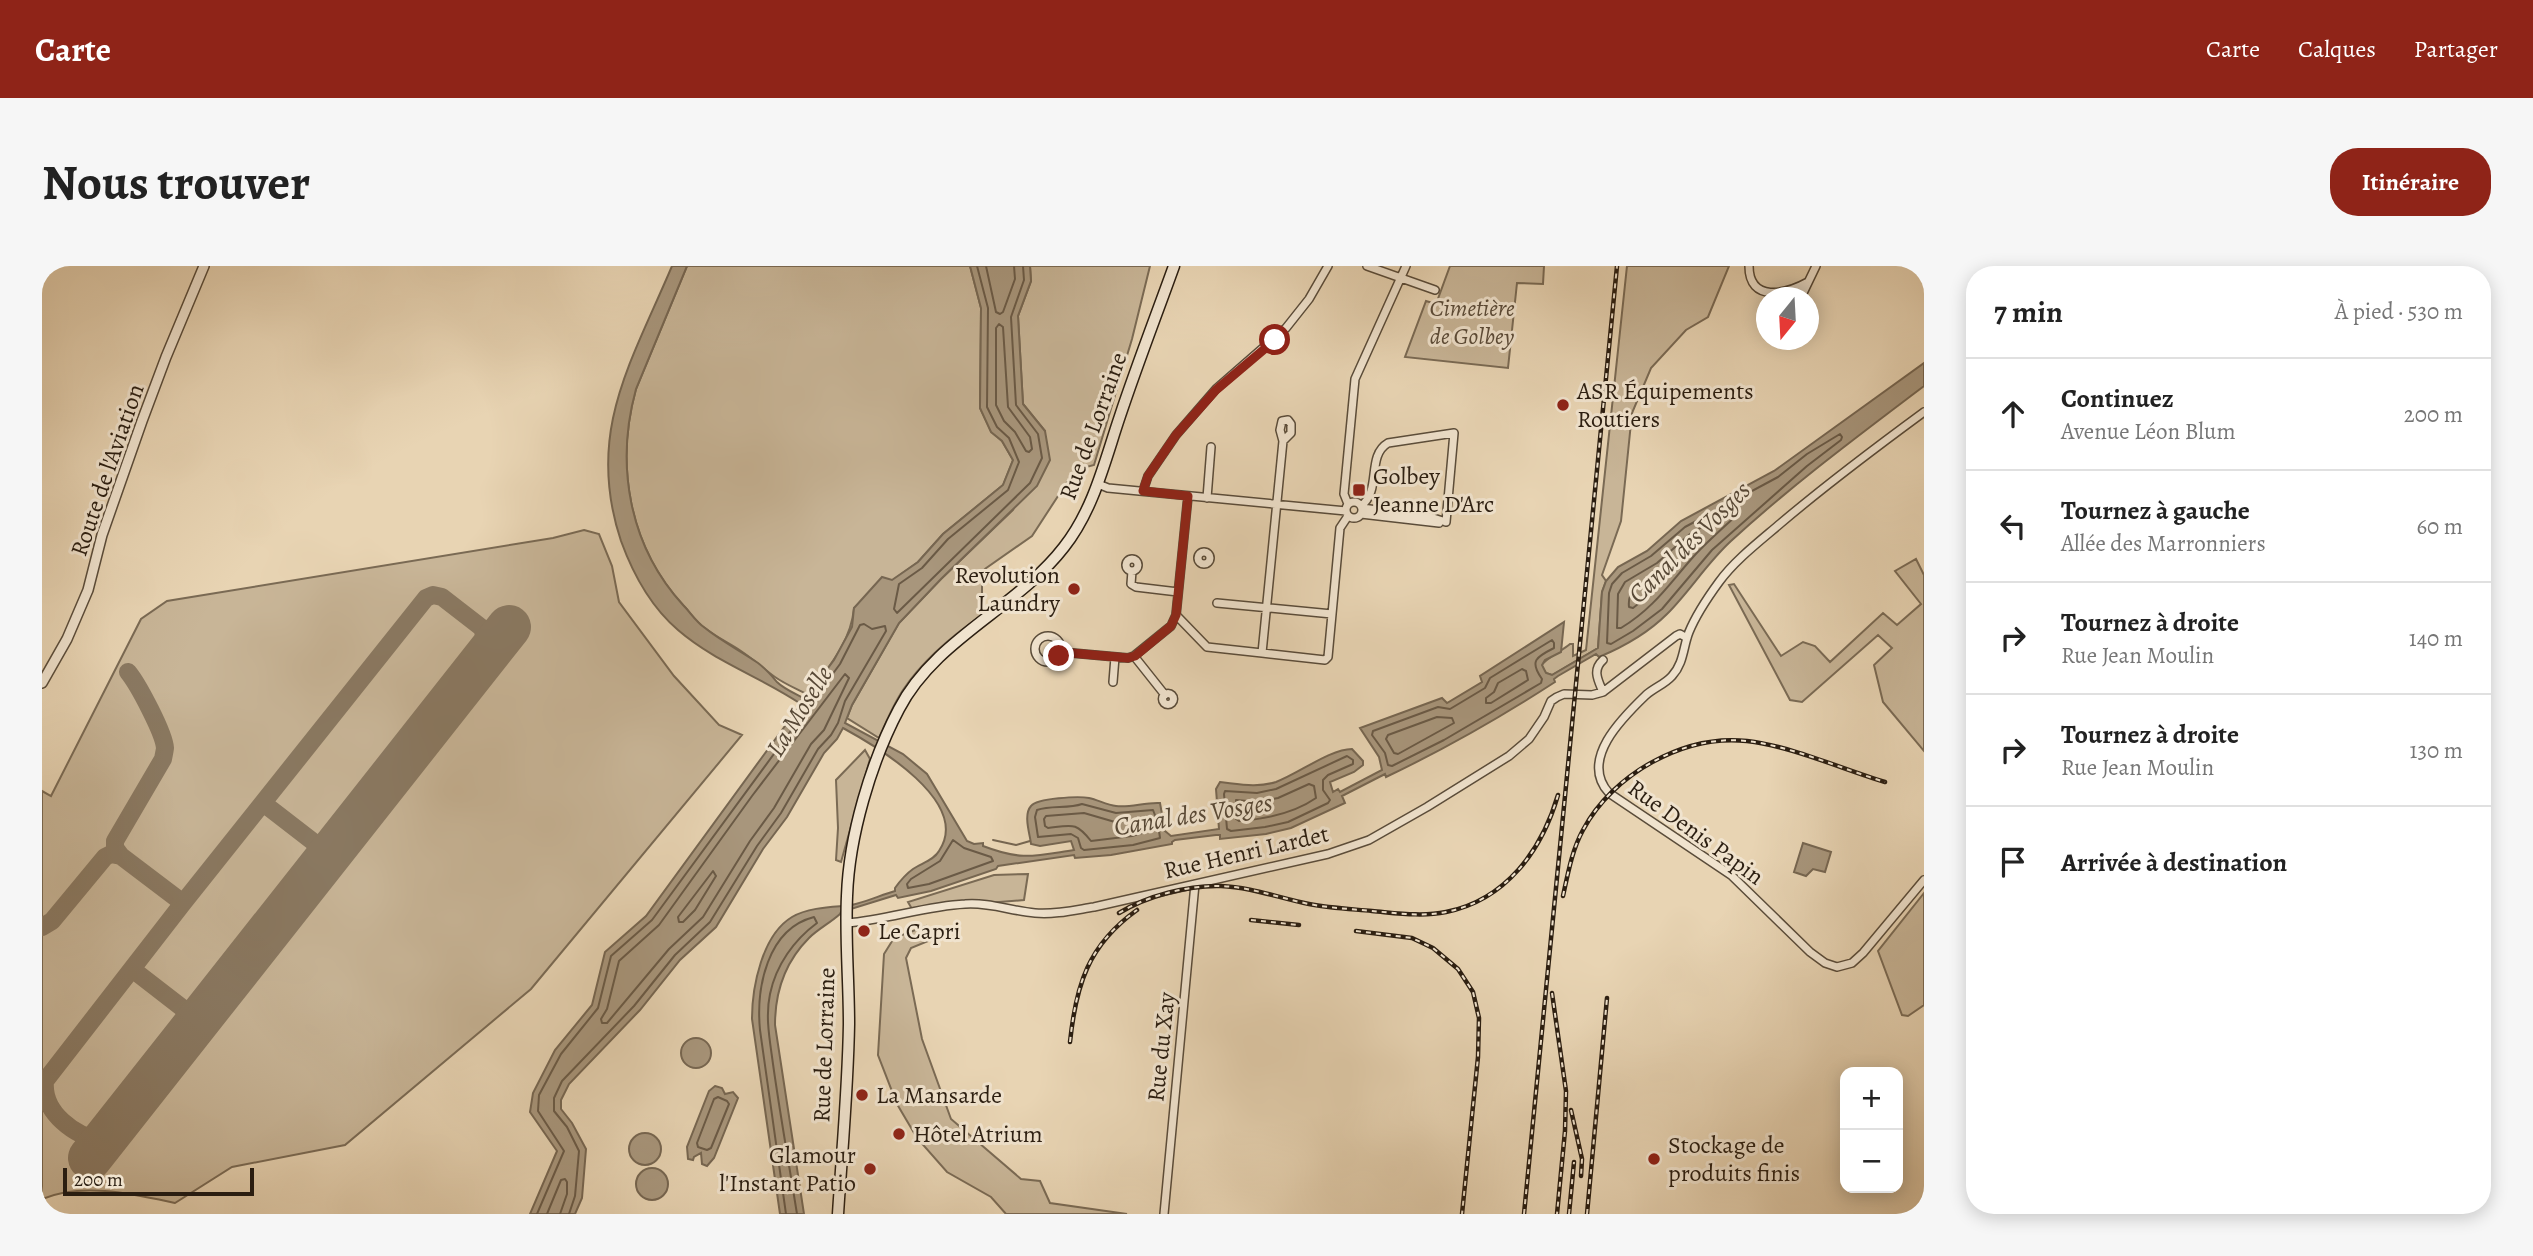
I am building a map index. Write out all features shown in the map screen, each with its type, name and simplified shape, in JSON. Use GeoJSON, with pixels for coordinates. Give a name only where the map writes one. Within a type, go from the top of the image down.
{"type":"FeatureCollection","features":[{"type":"Feature","properties":{"kind":"main road","name":"Rue de Lorraine"},"geometry":{"type":"LineString","coordinates":[[838,1214],[849,1025],[847,900],[852,848],[876,764],[888,732],[911,689],[929,667],[1025,587],[1064,547],[1080,523],[1098,484],[1174,266]]}},
{"type":"Feature","properties":{"kind":"street","name":"Route de l'Aviation"},"geometry":{"type":"LineString","coordinates":[[42,683],[67,639],[88,590],[102,535],[142,421],[205,266]]}},
{"type":"Feature","properties":{"kind":"street"},"geometry":{"type":"LineString","coordinates":[[1143,491],[1148,476],[1176,435],[1216,390],[1286,328],[1309,299],[1328,266]]}},
{"type":"Feature","properties":{"kind":"street"},"geometry":{"type":"LineString","coordinates":[[1367,266],[1435,290]]}},
{"type":"Feature","properties":{"kind":"street"},"geometry":{"type":"LineString","coordinates":[[1347,510],[1344,494],[1355,379],[1406,266]]}},
{"type":"Feature","properties":{"kind":"street"},"geometry":{"type":"LineString","coordinates":[[1749,266],[1751,280],[1758,289],[1769,293],[1789,290],[1808,282]]}},
{"type":"Feature","properties":{"kind":"street"},"geometry":{"type":"LineString","coordinates":[[1805,287],[1816,266]]}},
{"type":"Feature","properties":{"kind":"street","name":"Rue Denis Papin"},"geometry":{"type":"LineString","coordinates":[[1924,412],[1833,479],[1720,580],[1703,606],[1687,638],[1683,658],[1672,676],[1634,708],[1614,730],[1599,760],[1599,774],[1609,793],[1731,875],[1810,953],[1825,963],[1837,967],[1852,963],[1924,880]]}},
{"type":"Feature","properties":{"kind":"street"},"geometry":{"type":"LineString","coordinates":[[1098,484],[1108,488],[1347,510],[1356,518],[1362,509],[1371,496],[1377,455],[1382,447],[1388,443],[1454,433],[1446,522],[1429,523],[1362,509],[1356,502],[1347,510],[1340,528],[1328,657],[1325,660],[1207,647],[1176,615]]}},
{"type":"Feature","properties":{"kind":"street"},"geometry":{"type":"LineString","coordinates":[[1262,653],[1283,441]]}},
{"type":"Feature","properties":{"kind":"street"},"geometry":{"type":"LineString","coordinates":[[1206,498],[1211,447]]}},
{"type":"Feature","properties":{"kind":"street"},"geometry":{"type":"LineString","coordinates":[[1060,652],[1128,658],[1135,656],[1171,626],[1176,615],[1188,496]]}},
{"type":"Feature","properties":{"kind":"street"},"geometry":{"type":"LineString","coordinates":[[1181,562],[1199,561]]}},
{"type":"Feature","properties":{"kind":"street"},"geometry":{"type":"LineString","coordinates":[[1132,571],[1131,584],[1136,587],[1178,592]]}},
{"type":"Feature","properties":{"kind":"street"},"geometry":{"type":"LineString","coordinates":[[1217,603],[1332,614]]}},
{"type":"Feature","properties":{"kind":"street"},"geometry":{"type":"LineString","coordinates":[[1603,660],[1597,667],[1596,674],[1603,692],[1676,636],[1687,638]]}},
{"type":"Feature","properties":{"kind":"street"},"geometry":{"type":"LineString","coordinates":[[1135,656],[1165,695]]}},
{"type":"Feature","properties":{"kind":"street"},"geometry":{"type":"LineString","coordinates":[[1113,682],[1115,657]]}},
{"type":"Feature","properties":{"kind":"street","name":"Rue Henri Lardet"},"geometry":{"type":"LineString","coordinates":[[847,920],[862,922],[964,904],[985,904],[1036,914],[1060,912],[1094,907],[1328,854],[1369,840],[1509,756],[1529,739],[1551,701],[1557,696],[1603,692]]}},
{"type":"Feature","properties":{"kind":"street","name":"Rue du Xay"},"geometry":{"type":"LineString","coordinates":[[1164,1214],[1195,884]]}},
{"type":"Feature","properties":{"kind":"green space"},"geometry":{"type":"Polygon","coordinates":[[[687,266],[970,266],[981,308],[980,408],[991,431],[1002,441],[1013,460],[1003,485],[943,534],[918,562],[854,608],[843,643],[831,665],[808,695],[779,680],[699,623],[665,582],[650,557],[631,503],[627,447],[636,389],[687,266]]]}},
{"type":"Feature","properties":{"kind":"green space"},"geometry":{"type":"Polygon","coordinates":[[[1030,266],[1150,266],[1132,339],[1094,465],[1075,470],[1032,536],[982,571],[982,615],[920,668],[899,696],[879,738],[847,718],[852,705],[899,623],[1013,510],[1045,431],[1023,404],[1018,316],[1031,281],[1030,266]]]}},
{"type":"Feature","properties":{"kind":"green space","name":"Cimetière de Golbey"},"geometry":{"type":"Polygon","coordinates":[[[1450,266],[1544,266],[1543,284],[1517,283],[1508,368],[1405,357],[1426,301],[1436,304],[1450,266]]]}},
{"type":"Feature","properties":{"kind":"green space"},"geometry":{"type":"Polygon","coordinates":[[[1627,266],[1729,266],[1708,317],[1686,330],[1651,368],[1632,413],[1621,521],[1602,575],[1606,581],[1602,592],[1598,648],[1552,675],[1546,673],[1541,666],[1550,657],[1570,644],[1573,644],[1573,656],[1586,650],[1627,266]]]}},
{"type":"Feature","properties":{"kind":"green space"},"geometry":{"type":"Polygon","coordinates":[[[584,530],[599,534],[612,566],[619,602],[674,676],[719,725],[742,735],[531,989],[345,1145],[232,1167],[175,1203],[125,1193],[91,1190],[42,1199],[42,791],[51,796],[141,619],[167,601],[553,538],[584,530]]]}},
{"type":"Feature","properties":{"kind":"green space"},"geometry":{"type":"Polygon","coordinates":[[[1916,559],[1924,575],[1924,751],[1883,702],[1874,665],[1892,648],[1878,635],[1802,702],[1790,700],[1729,585],[1734,584],[1781,656],[1803,642],[1815,646],[1830,662],[1883,613],[1897,625],[1921,604],[1895,571],[1916,559]]]}},
{"type":"Feature","properties":{"kind":"green space"},"geometry":{"type":"Polygon","coordinates":[[[865,750],[870,759],[841,862],[836,860],[836,780],[865,750]]]}},
{"type":"Feature","properties":{"kind":"green space"},"geometry":{"type":"Polygon","coordinates":[[[1028,874],[1024,900],[912,909],[908,902],[994,875],[1028,874]]]}},
{"type":"Feature","properties":{"kind":"green space"},"geometry":{"type":"Polygon","coordinates":[[[1924,893],[1924,1005],[1908,1016],[1902,1015],[1878,951],[1924,893]]]}},
{"type":"Feature","properties":{"kind":"green space"},"geometry":{"type":"Polygon","coordinates":[[[926,926],[933,939],[911,948],[906,958],[922,1039],[951,1119],[1021,1179],[1040,1181],[1050,1203],[1127,1214],[1006,1214],[991,1197],[947,1172],[917,1138],[897,1104],[878,1055],[884,954],[894,938],[926,926]]]}},
{"type":"Feature","properties":{"kind":"water"},"geometry":{"type":"Polygon","coordinates":[[[672,266],[687,266],[636,389],[630,418],[627,475],[639,531],[665,582],[699,623],[758,663],[783,687],[805,699],[834,660],[852,627],[854,608],[882,577],[892,580],[918,562],[943,534],[1003,485],[1013,460],[1002,441],[991,432],[980,408],[981,308],[970,266],[1030,266],[1031,281],[1018,316],[1023,404],[1045,431],[1050,460],[1037,486],[899,623],[852,705],[845,723],[903,754],[927,774],[967,841],[974,844],[983,843],[983,846],[996,851],[1018,855],[1074,850],[1071,841],[1040,846],[1031,844],[1027,819],[1029,810],[1035,803],[1049,799],[1084,797],[1121,806],[1160,803],[1165,831],[1171,836],[1219,829],[1216,789],[1220,782],[1269,784],[1334,753],[1352,749],[1363,761],[1363,765],[1354,772],[1330,782],[1333,792],[1338,789],[1340,792],[1382,770],[1379,757],[1360,728],[1442,698],[1447,703],[1482,682],[1480,676],[1564,622],[1561,652],[1545,660],[1542,665],[1546,673],[1552,675],[1598,648],[1602,592],[1606,581],[1618,567],[1647,551],[1681,521],[1774,471],[1924,363],[1924,386],[1754,520],[1722,550],[1667,614],[1644,633],[1599,657],[1596,654],[1558,676],[1554,679],[1555,682],[1535,695],[1451,744],[1342,796],[1345,803],[1291,828],[1266,834],[1220,839],[1220,835],[1216,835],[1175,840],[1172,844],[1111,855],[1075,858],[1074,855],[998,866],[996,869],[931,891],[898,898],[896,895],[841,912],[801,947],[788,967],[779,989],[775,1025],[804,1214],[780,1214],[752,1019],[757,977],[766,949],[782,925],[798,914],[818,908],[849,906],[895,891],[908,873],[937,854],[946,832],[943,814],[932,795],[916,778],[877,748],[843,728],[824,753],[787,817],[763,849],[716,927],[680,960],[640,1010],[569,1084],[561,1100],[561,1109],[586,1149],[582,1198],[575,1214],[530,1214],[557,1151],[530,1112],[533,1093],[555,1050],[592,1005],[605,952],[646,916],[801,704],[707,651],[668,621],[644,589],[621,541],[611,502],[608,466],[611,432],[628,367],[672,266]]]}},
{"type":"Feature","properties":{"kind":"water"},"geometry":{"type":"Polygon","coordinates":[[[1803,843],[1831,852],[1825,872],[1813,869],[1806,876],[1794,872],[1803,843]]]}},
{"type":"Feature","properties":{"kind":"water"},"geometry":{"type":"Polygon","coordinates":[[[696,1038],[702,1039],[710,1047],[710,1059],[702,1067],[696,1068],[690,1067],[682,1059],[681,1053],[682,1047],[690,1039],[696,1038]]]}},
{"type":"Feature","properties":{"kind":"water"},"geometry":{"type":"Polygon","coordinates":[[[715,1086],[722,1088],[725,1094],[733,1092],[738,1098],[714,1158],[707,1166],[702,1164],[701,1153],[693,1160],[688,1159],[687,1147],[709,1091],[715,1086]]]}},
{"type":"Feature","properties":{"kind":"water"},"geometry":{"type":"Polygon","coordinates":[[[645,1133],[656,1138],[661,1149],[656,1160],[645,1165],[634,1160],[629,1149],[634,1138],[645,1133]]]}},
{"type":"Feature","properties":{"kind":"water"},"geometry":{"type":"Polygon","coordinates":[[[652,1168],[663,1173],[668,1184],[663,1195],[652,1200],[641,1195],[636,1184],[641,1173],[652,1168]]]}},
{"type":"Feature","properties":{"kind":"waterway"},"geometry":{"type":"LineString","coordinates":[[993,840],[1016,845],[1030,841]]}},
{"type":"Feature","properties":{"kind":"taxiway"},"geometry":{"type":"LineString","coordinates":[[102,1141],[81,1134],[62,1121],[49,1103],[45,1093],[45,1081],[183,903],[426,598],[433,595],[442,597],[482,628],[489,651]]}},
{"type":"Feature","properties":{"kind":"taxiway"},"geometry":{"type":"LineString","coordinates":[[121,856],[115,848],[115,841],[163,759],[165,748],[150,709],[128,672]]}},
{"type":"Feature","properties":{"kind":"taxiway"},"geometry":{"type":"LineString","coordinates":[[263,803],[329,854]]}},
{"type":"Feature","properties":{"kind":"taxiway"},"geometry":{"type":"LineString","coordinates":[[42,927],[52,921],[105,857],[111,854],[121,856],[183,903]]}},
{"type":"Feature","properties":{"kind":"taxiway"},"geometry":{"type":"LineString","coordinates":[[132,969],[198,1020]]}},
{"type":"Feature","properties":{"kind":"runway"},"geometry":{"type":"LineString","coordinates":[[90,1158],[509,627]]}},
{"type":"Feature","properties":{"kind":"railway"},"geometry":{"type":"LineString","coordinates":[[1524,1214],[1617,266]]}},
{"type":"Feature","properties":{"kind":"railway"},"geometry":{"type":"LineString","coordinates":[[1563,896],[1576,846],[1596,810],[1612,791],[1631,775],[1675,751],[1699,744],[1747,741],[1799,753],[1885,782]]}},
{"type":"Feature","properties":{"kind":"railway"},"geometry":{"type":"LineString","coordinates":[[1119,913],[1142,901],[1168,893],[1195,887],[1221,886],[1333,907],[1409,914],[1446,912],[1487,896],[1518,870],[1542,835],[1558,795]]}},
{"type":"Feature","properties":{"kind":"railway"},"geometry":{"type":"LineString","coordinates":[[1070,1042],[1076,1002],[1087,968],[1107,937],[1137,910]]}},
{"type":"Feature","properties":{"kind":"railway"},"geometry":{"type":"LineString","coordinates":[[1251,920],[1299,925]]}},
{"type":"Feature","properties":{"kind":"railway"},"geometry":{"type":"LineString","coordinates":[[1356,931],[1412,938],[1433,948],[1458,969],[1473,992],[1479,1018],[1478,1057],[1462,1214]]}},
{"type":"Feature","properties":{"kind":"railway"},"geometry":{"type":"LineString","coordinates":[[1552,993],[1566,1091],[1557,1214]]}},
{"type":"Feature","properties":{"kind":"railway"},"geometry":{"type":"LineString","coordinates":[[1587,1214],[1607,998]]}},
{"type":"Feature","properties":{"kind":"railway"},"geometry":{"type":"LineString","coordinates":[[1571,1110],[1582,1159],[1581,1176]]}},
{"type":"Feature","properties":{"kind":"railway"},"geometry":{"type":"LineString","coordinates":[[1569,1214],[1574,1162]]}},
{"type":"Feature","properties":{"kind":"place","name":"ASR Équipements Routiers"},"geometry":{"type":"Point","coordinates":[1563,405]}},
{"type":"Feature","properties":{"kind":"place","name":"Golbey Jeanne D'Arc"},"geometry":{"type":"Point","coordinates":[1359,490]}},
{"type":"Feature","properties":{"kind":"place","name":"Revolution Laundry"},"geometry":{"type":"Point","coordinates":[1074,589]}},
{"type":"Feature","properties":{"kind":"place","name":"Le Capri"},"geometry":{"type":"Point","coordinates":[864,931]}},
{"type":"Feature","properties":{"kind":"place","name":"La Mansarde"},"geometry":{"type":"Point","coordinates":[862,1095]}},
{"type":"Feature","properties":{"kind":"place","name":"Hôtel Atrium"},"geometry":{"type":"Point","coordinates":[899,1134]}},
{"type":"Feature","properties":{"kind":"place","name":"Stockage de produits finis"},"geometry":{"type":"Point","coordinates":[1654,1159]}},
{"type":"Feature","properties":{"kind":"place","name":"Glamour l'Instant Patio"},"geometry":{"type":"Point","coordinates":[870,1169]}},
{"type":"Feature","properties":{"kind":"route"},"geometry":{"type":"LineString","coordinates":[[1059,656],[1060,652],[1128,658],[1135,656],[1171,626],[1176,615],[1188,496],[1143,491],[1145,482],[1176,435],[1216,390],[1275,340]]}},
{"type":"Feature","properties":{"kind":"water label","name":"Canal des Vosges"},"geometry":{"type":"Point","coordinates":[1689,542]}},
{"type":"Feature","properties":{"kind":"water label","name":"La Moselle"},"geometry":{"type":"Point","coordinates":[799,711]}},
{"type":"Feature","properties":{"kind":"water label","name":"Canal des Vosges"},"geometry":{"type":"Point","coordinates":[1193,814]}}]}
